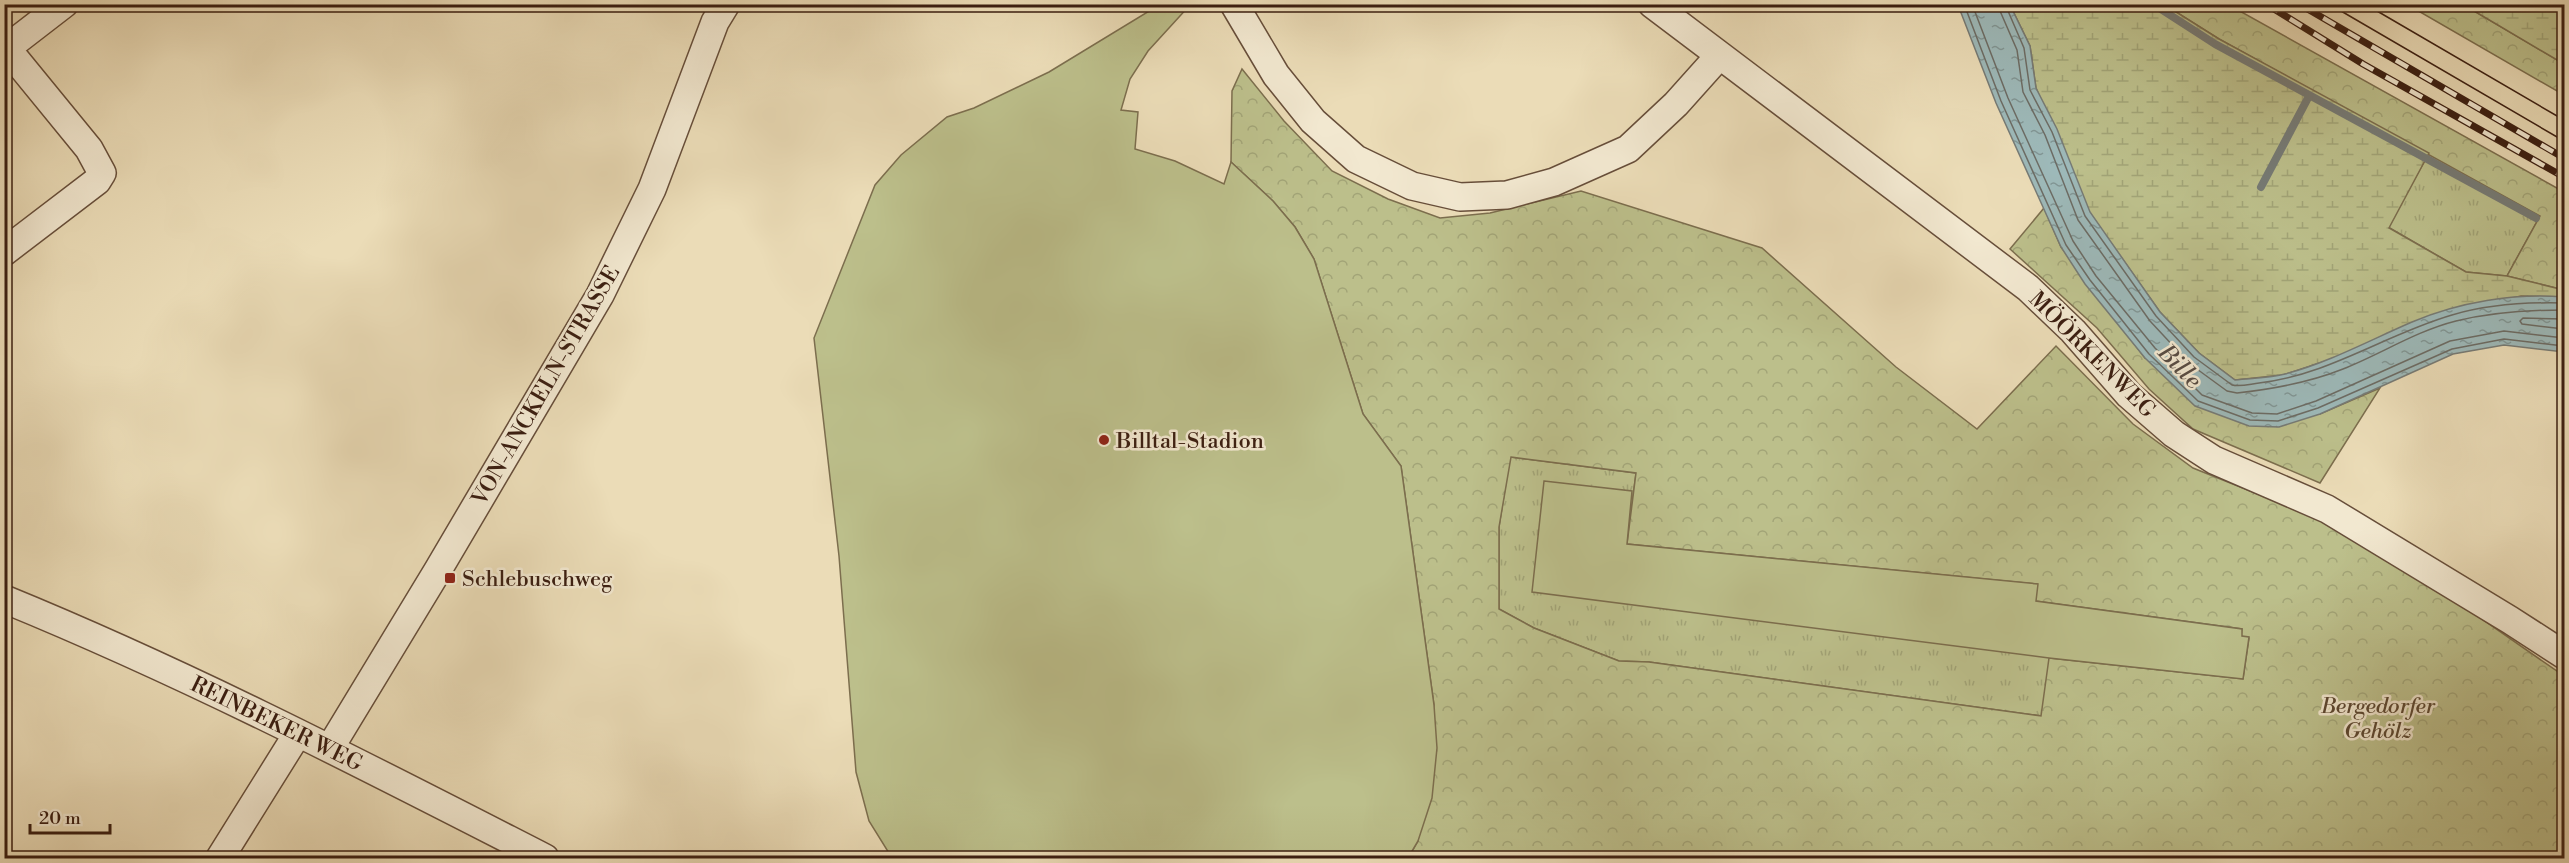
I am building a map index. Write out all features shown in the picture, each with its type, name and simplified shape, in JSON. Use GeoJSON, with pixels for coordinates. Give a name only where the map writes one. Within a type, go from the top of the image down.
{"type":"FeatureCollection","features":[{"type":"Feature","properties":{"kind":"street"},"geometry":{"type":"LineString","coordinates":[[4,252],[100,177],[99,164],[6,46],[64,4]]}},
{"type":"Feature","properties":{"kind":"street","name":"VON-ANCKELN-STRASSE"},"geometry":{"type":"LineString","coordinates":[[330,748],[600,295],[652,189],[715,22],[726,4]]}},
{"type":"Feature","properties":{"kind":"street"},"geometry":{"type":"LineString","coordinates":[[1234,4],[1276,75],[1313,121],[1356,159],[1412,186],[1460,197],[1507,195],[1554,183],[1628,149],[1676,104],[1719,56]]}},
{"type":"Feature","properties":{"kind":"street","name":"MÖÖRKENWEG"},"geometry":{"type":"LineString","coordinates":[[1652,4],[2028,288],[2073,331],[2128,396],[2174,434],[2214,460],[2327,509],[2565,655]]}},
{"type":"Feature","properties":{"kind":"street","name":"REINBEKER WEG"},"geometry":{"type":"LineString","coordinates":[[4,599],[113,643],[330,748],[545,858]]}},
{"type":"Feature","properties":{"kind":"street"},"geometry":{"type":"LineString","coordinates":[[220,858],[298,733]]}},
{"type":"Feature","properties":{"kind":"green space","name":"Billtal-Stadion"},"geometry":{"type":"Polygon","coordinates":[[[1159,5],[1190,5],[1148,51],[1130,79],[1121,110],[1138,112],[1135,149],[1175,161],[1224,184],[1231,162],[1273,201],[1295,227],[1314,259],[1363,414],[1401,466],[1434,705],[1437,748],[1432,798],[1418,841],[1408,858],[892,858],[869,821],[856,772],[839,556],[814,338],[875,185],[901,155],[947,117],[974,108],[1049,72],[1159,5]]]}},
{"type":"Feature","properties":{"kind":"green space"},"geometry":{"type":"Polygon","coordinates":[[[2010,5],[2165,5],[2219,39],[2429,153],[2389,228],[2466,272],[2507,276],[2564,290],[2564,297],[2521,296],[2414,322],[2338,357],[2283,375],[2235,380],[2199,353],[2160,312],[2089,212],[2036,88],[2030,46],[2010,5]]]}},
{"type":"Feature","properties":{"kind":"green space"},"geometry":{"type":"Polygon","coordinates":[[[2165,5],[2229,5],[2564,192],[2564,290],[2507,276],[2540,216],[2219,39],[2165,5]]]}},
{"type":"Feature","properties":{"kind":"green space"},"geometry":{"type":"Polygon","coordinates":[[[2408,5],[2464,5],[2564,64],[2564,95],[2408,5]]]}},
{"type":"Feature","properties":{"kind":"green space"},"geometry":{"type":"Polygon","coordinates":[[[2464,5],[2564,5],[2564,64],[2464,5]]]}},
{"type":"Feature","properties":{"kind":"green space","name":"Bergedorfer Gehölz"},"geometry":{"type":"Polygon","coordinates":[[[1242,69],[1284,121],[1332,171],[1388,199],[1440,218],[1490,213],[1581,191],[1762,248],[1896,367],[1977,429],[2056,346],[2133,424],[2193,468],[2315,517],[2453,599],[2564,676],[2564,858],[1408,858],[1418,841],[1434,705],[1401,466],[1363,414],[1314,259],[1295,227],[1273,201],[1231,162],[1232,91],[1242,69]],[[1511,457],[1499,527],[1499,609],[1534,628],[1619,661],[1649,662],[2041,716],[2049,658],[2243,679],[2249,638],[2241,636],[2242,629],[2035,601],[2037,584],[1627,544],[1636,473],[1511,457]]]}},
{"type":"Feature","properties":{"kind":"green space"},"geometry":{"type":"Polygon","coordinates":[[[2429,153],[2540,216],[2507,276],[2466,272],[2388,227],[2429,153]]]}},
{"type":"Feature","properties":{"kind":"green space"},"geometry":{"type":"Polygon","coordinates":[[[2044,208],[2061,247],[2145,358],[2320,414],[2380,388],[2320,483],[2193,429],[2149,389],[2097,328],[2010,249],[2044,208]]]}},
{"type":"Feature","properties":{"kind":"green space"},"geometry":{"type":"Polygon","coordinates":[[[1510,457],[1636,473],[1627,543],[2242,629],[2042,716],[1649,662],[1619,661],[1534,628],[1499,609],[1499,527],[1510,457]]]}},
{"type":"Feature","properties":{"kind":"green space"},"geometry":{"type":"Polygon","coordinates":[[[1544,481],[1632,491],[1627,544],[2038,584],[2036,601],[2242,629],[2242,636],[2249,637],[2243,679],[2049,658],[1532,592],[1544,481]]]}},
{"type":"Feature","properties":{"kind":"water","name":"Bille"},"geometry":{"type":"Polygon","coordinates":[[[1958,5],[2010,5],[2030,46],[2036,88],[2057,129],[2090,212],[2160,312],[2199,353],[2235,380],[2273,376],[2302,369],[2412,322],[2449,309],[2487,300],[2526,296],[2564,297],[2564,352],[2504,345],[2453,354],[2320,414],[2279,427],[2249,426],[2195,406],[2145,358],[2085,284],[2061,247],[1996,103],[1958,5]]]}},
{"type":"Feature","properties":{"kind":"waterway"},"geometry":{"type":"LineString","coordinates":[[2153,4],[2215,44],[2536,218]]}},
{"type":"Feature","properties":{"kind":"waterway"},"geometry":{"type":"LineString","coordinates":[[2261,187],[2309,96]]}},
{"type":"Feature","properties":{"kind":"tram line"},"geometry":{"type":"LineString","coordinates":[[2329,4],[2564,141]]}},
{"type":"Feature","properties":{"kind":"tram line"},"geometry":{"type":"LineString","coordinates":[[2365,4],[2564,120]]}},
{"type":"Feature","properties":{"kind":"railway"},"geometry":{"type":"LineString","coordinates":[[2266,4],[2363,64],[2564,177]]}},
{"type":"Feature","properties":{"kind":"railway"},"geometry":{"type":"LineString","coordinates":[[2299,4],[2564,158]]}},
{"type":"Feature","properties":{"kind":"place","name":"Billtal-Stadion"},"geometry":{"type":"Point","coordinates":[1104,440]}},
{"type":"Feature","properties":{"kind":"place","name":"Schlebuschweg"},"geometry":{"type":"Point","coordinates":[450,578]}}]}
